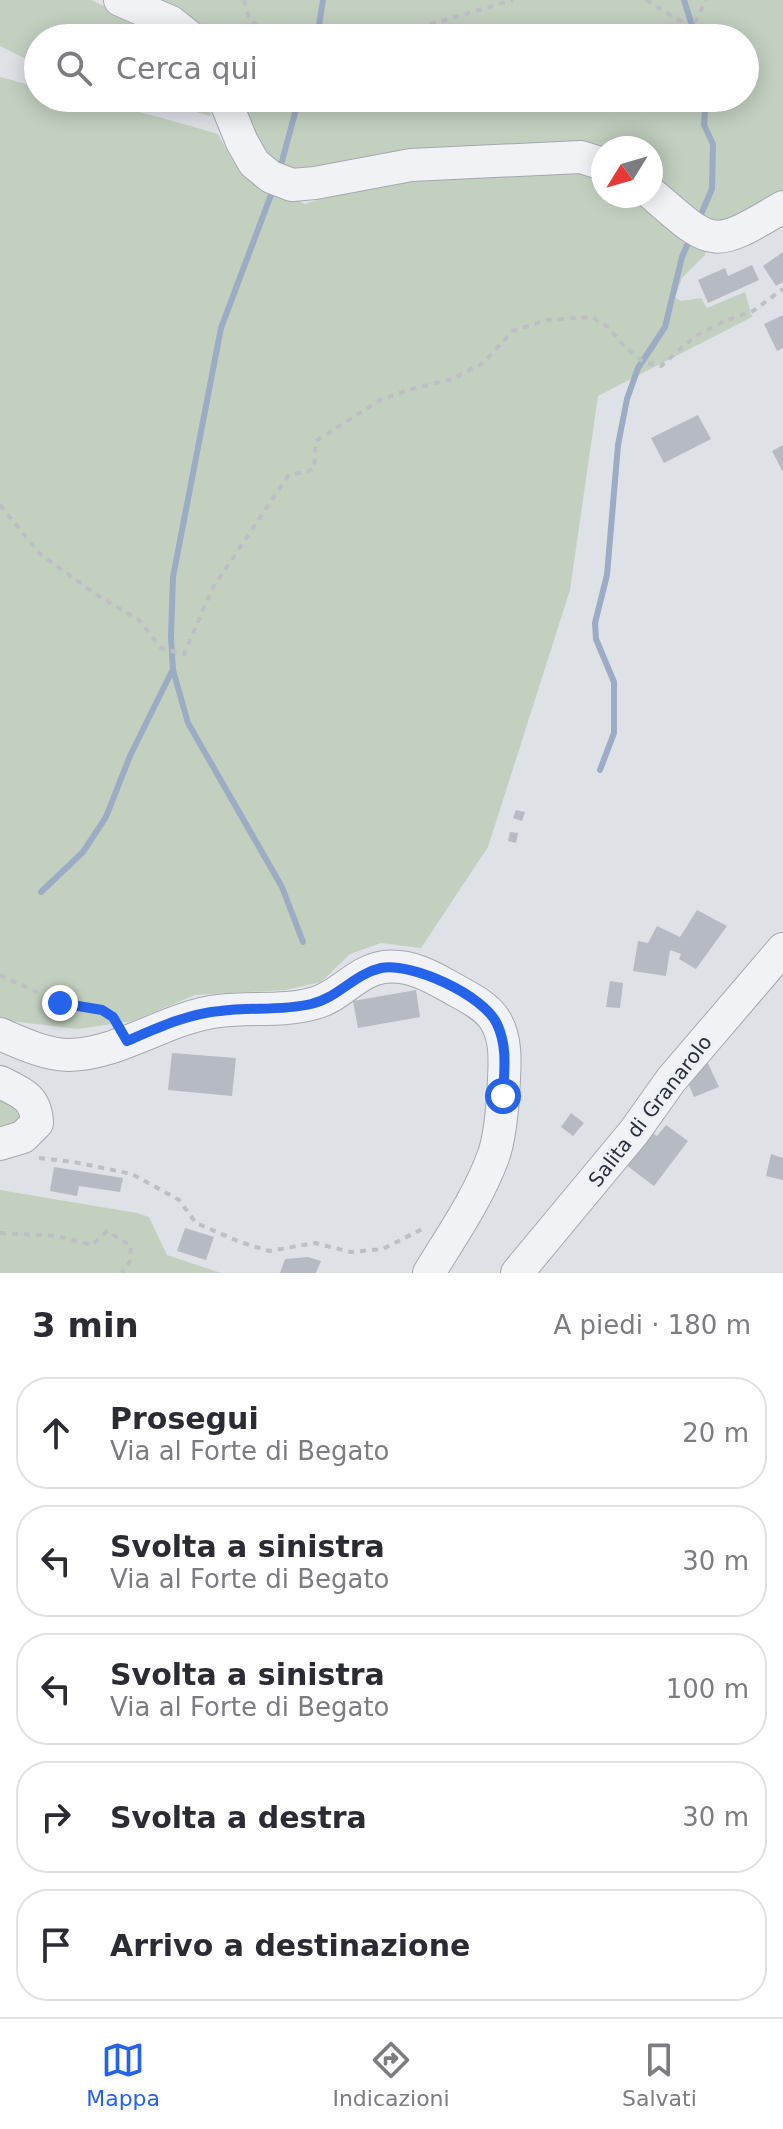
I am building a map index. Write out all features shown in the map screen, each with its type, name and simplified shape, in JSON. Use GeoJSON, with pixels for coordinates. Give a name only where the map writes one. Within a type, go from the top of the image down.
{"type":"FeatureCollection","features":[{"type":"Feature","properties":{"kind":"street"},"geometry":{"type":"LineString","coordinates":[[120,0],[174,24]]}},
{"type":"Feature","properties":{"kind":"street"},"geometry":{"type":"LineString","coordinates":[[230,112],[254,163],[271,177],[292,185],[411,165],[569,157],[591,160]]}},
{"type":"Feature","properties":{"kind":"street"},"geometry":{"type":"LineString","coordinates":[[663,203],[690,226],[711,237],[736,234],[783,207]]}},
{"type":"Feature","properties":{"kind":"street","name":"Salita di Granarolo"},"geometry":{"type":"LineString","coordinates":[[517,1273],[634,1132],[671,1080],[783,949]]}},
{"type":"Feature","properties":{"kind":"street"},"geometry":{"type":"LineString","coordinates":[[0,1034],[42,1051],[69,1055],[127,1041],[188,1017],[220,1011],[314,1004],[330,998],[361,974],[383,967],[420,971],[487,1010],[496,1021],[505,1057],[503,1096],[494,1154],[474,1198],[429,1273]]}},
{"type":"Feature","properties":{"kind":"street"},"geometry":{"type":"LineString","coordinates":[[0,1082],[30,1100],[36,1108],[37,1123],[14,1150]]}},
{"type":"Feature","properties":{"kind":"path"},"geometry":{"type":"LineString","coordinates":[[244,0],[249,18],[255,24]]}},
{"type":"Feature","properties":{"kind":"path"},"geometry":{"type":"LineString","coordinates":[[432,24],[513,0]]}},
{"type":"Feature","properties":{"kind":"path"},"geometry":{"type":"LineString","coordinates":[[646,0],[685,24]]}},
{"type":"Feature","properties":{"kind":"path"},"geometry":{"type":"LineString","coordinates":[[694,24],[706,0]]}},
{"type":"Feature","properties":{"kind":"path"},"geometry":{"type":"LineString","coordinates":[[0,505],[40,554],[100,597],[139,620],[161,648],[184,654],[212,589],[288,476],[314,469],[316,441],[380,400],[452,379],[483,363],[513,331],[547,320],[592,317],[608,327],[643,362],[661,366],[694,337],[753,311],[783,289]]}},
{"type":"Feature","properties":{"kind":"path"},"geometry":{"type":"LineString","coordinates":[[0,975],[60,1003],[102,1010],[113,1017],[127,1041]]}},
{"type":"Feature","properties":{"kind":"path"},"geometry":{"type":"LineString","coordinates":[[14,1150],[132,1174],[179,1200],[196,1223],[269,1251],[315,1243],[351,1252],[383,1249],[410,1238],[435,1221]]}},
{"type":"Feature","properties":{"kind":"path"},"geometry":{"type":"LineString","coordinates":[[0,1233],[57,1236],[92,1245],[107,1231],[131,1246],[130,1261],[122,1273]]}},
{"type":"Feature","properties":{"kind":"green space"},"geometry":{"type":"Polygon","coordinates":[[[0,0],[91,0],[142,24],[24,24],[24,58],[0,46],[0,0]]]}},
{"type":"Feature","properties":{"kind":"green space"},"geometry":{"type":"Polygon","coordinates":[[[157,0],[783,0],[783,195],[722,224],[691,217],[663,191],[663,136],[591,136],[591,149],[294,175],[258,149],[242,112],[759,112],[759,24],[183,24],[157,0]]]}},
{"type":"Feature","properties":{"kind":"green space"},"geometry":{"type":"Polygon","coordinates":[[[0,77],[24,83],[24,112],[138,112],[218,134],[234,163],[254,181],[305,204],[355,188],[415,176],[547,165],[591,174],[591,208],[643,208],[670,230],[706,249],[705,255],[682,278],[675,297],[681,301],[701,298],[707,308],[745,292],[752,317],[598,396],[570,590],[488,847],[421,948],[381,943],[350,954],[321,982],[285,990],[195,995],[132,1021],[78,1029],[10,1021],[0,1017],[0,77]]]}},
{"type":"Feature","properties":{"kind":"green space"},"geometry":{"type":"Polygon","coordinates":[[[0,1094],[20,1107],[21,1116],[12,1127],[0,1130],[0,1094]]]}},
{"type":"Feature","properties":{"kind":"green space"},"geometry":{"type":"Polygon","coordinates":[[[0,1190],[149,1217],[167,1255],[221,1273],[0,1273],[0,1190]]]}},
{"type":"Feature","properties":{"kind":"building"},"geometry":{"type":"Polygon","coordinates":[[[783,252],[783,282],[776,286],[763,266],[783,252]]]}},
{"type":"Feature","properties":{"kind":"building"},"geometry":{"type":"Polygon","coordinates":[[[752,265],[759,280],[708,303],[698,280],[725,268],[728,276],[752,265]]]}},
{"type":"Feature","properties":{"kind":"building"},"geometry":{"type":"Polygon","coordinates":[[[783,315],[783,348],[777,351],[764,324],[783,315]]]}},
{"type":"Feature","properties":{"kind":"building"},"geometry":{"type":"Polygon","coordinates":[[[698,415],[711,439],[664,463],[651,438],[698,415]]]}},
{"type":"Feature","properties":{"kind":"building"},"geometry":{"type":"Polygon","coordinates":[[[783,445],[783,472],[772,451],[783,445]]]}},
{"type":"Feature","properties":{"kind":"building"},"geometry":{"type":"Polygon","coordinates":[[[516,810],[525,812],[522,821],[513,818],[516,810]]]}},
{"type":"Feature","properties":{"kind":"building"},"geometry":{"type":"Polygon","coordinates":[[[510,832],[518,833],[516,843],[508,841],[510,832]]]}},
{"type":"Feature","properties":{"kind":"building"},"geometry":{"type":"Polygon","coordinates":[[[697,910],[727,926],[696,969],[679,959],[681,954],[670,950],[666,976],[633,971],[638,941],[648,943],[657,926],[680,937],[697,910]]]}},
{"type":"Feature","properties":{"kind":"building"},"geometry":{"type":"Polygon","coordinates":[[[610,981],[623,983],[620,1008],[606,1007],[610,981]]]}},
{"type":"Feature","properties":{"kind":"building"},"geometry":{"type":"Polygon","coordinates":[[[416,990],[420,1017],[358,1028],[353,1001],[416,990]]]}},
{"type":"Feature","properties":{"kind":"building"},"geometry":{"type":"Polygon","coordinates":[[[172,1053],[236,1058],[232,1096],[168,1090],[172,1053]]]}},
{"type":"Feature","properties":{"kind":"building"},"geometry":{"type":"Polygon","coordinates":[[[705,1057],[719,1087],[694,1097],[688,1083],[705,1057]]]}},
{"type":"Feature","properties":{"kind":"building"},"geometry":{"type":"Polygon","coordinates":[[[571,1113],[584,1123],[573,1136],[561,1127],[571,1113]]]}},
{"type":"Feature","properties":{"kind":"building"},"geometry":{"type":"Polygon","coordinates":[[[666,1125],[688,1141],[654,1186],[618,1159],[643,1126],[657,1136],[666,1125]]]}},
{"type":"Feature","properties":{"kind":"building"},"geometry":{"type":"Polygon","coordinates":[[[771,1154],[783,1158],[783,1180],[766,1176],[771,1154]]]}},
{"type":"Feature","properties":{"kind":"building"},"geometry":{"type":"Polygon","coordinates":[[[54,1167],[123,1178],[120,1192],[79,1186],[77,1196],[50,1191],[54,1167]]]}},
{"type":"Feature","properties":{"kind":"building"},"geometry":{"type":"Polygon","coordinates":[[[185,1228],[214,1237],[206,1260],[177,1251],[185,1228]]]}},
{"type":"Feature","properties":{"kind":"building"},"geometry":{"type":"Polygon","coordinates":[[[308,1257],[321,1261],[316,1273],[280,1273],[285,1259],[308,1257]]]}},
{"type":"Feature","properties":{"kind":"waterway"},"geometry":{"type":"LineString","coordinates":[[319,24],[323,0]]}},
{"type":"Feature","properties":{"kind":"waterway"},"geometry":{"type":"LineString","coordinates":[[684,0],[692,24]]}},
{"type":"Feature","properties":{"kind":"waterway"},"geometry":{"type":"LineString","coordinates":[[280,169],[295,112]]}},
{"type":"Feature","properties":{"kind":"waterway"},"geometry":{"type":"LineString","coordinates":[[699,219],[712,189],[713,144],[704,125],[705,112]]}},
{"type":"Feature","properties":{"kind":"waterway"},"geometry":{"type":"LineString","coordinates":[[274,187],[221,328],[173,577],[171,637],[173,670],[188,723],[282,887],[303,942]]}},
{"type":"Feature","properties":{"kind":"waterway"},"geometry":{"type":"LineString","coordinates":[[600,770],[614,733],[614,682],[596,639],[595,623],[607,575],[618,445],[627,399],[638,368],[665,327],[682,257],[691,236]]}},
{"type":"Feature","properties":{"kind":"waterway"},"geometry":{"type":"LineString","coordinates":[[41,892],[83,852],[106,817],[130,756],[172,671]]}},
{"type":"Feature","properties":{"kind":"route"},"geometry":{"type":"LineString","coordinates":[[60,1003],[102,1010],[113,1017],[127,1041],[188,1017],[220,1011],[314,1004],[330,998],[361,974],[383,967],[410,968],[469,997],[496,1021],[505,1057],[503,1096]]}}]}
